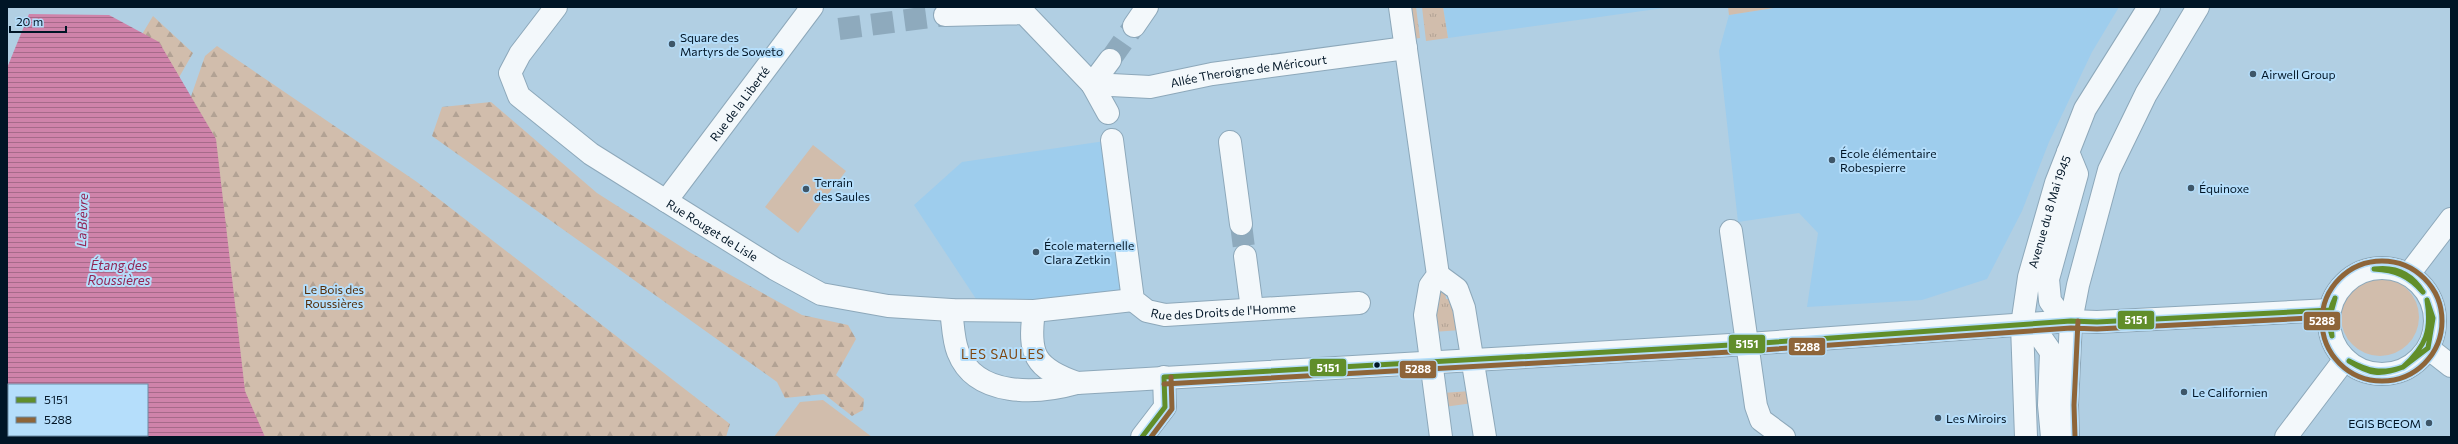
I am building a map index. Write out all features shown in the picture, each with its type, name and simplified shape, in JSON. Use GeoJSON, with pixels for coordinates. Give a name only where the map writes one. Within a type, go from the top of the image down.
{"type":"FeatureCollection","features":[{"type":"Feature","properties":{"kind":"street","name":"Rue Rouget de Lisle"},"geometry":{"type":"LineString","coordinates":[[556,7],[520,54],[510,73],[519,96],[591,154],[774,269],[821,294],[888,306],[951,310],[1034,311],[1133,300]]}},
{"type":"Feature","properties":{"kind":"street","name":"Rue de la Liberté"},"geometry":{"type":"LineString","coordinates":[[666,201],[812,7]]}},
{"type":"Feature","properties":{"kind":"street"},"geometry":{"type":"LineString","coordinates":[[1400,7],[1438,275],[1430,286],[1425,304],[1425,315],[1441,437]]}},
{"type":"Feature","properties":{"kind":"street","name":"Avenue du 8 Mai 1945"},"geometry":{"type":"LineString","coordinates":[[2026,437],[2022,325],[2029,277],[2056,183],[2085,109],[2149,7]]}},
{"type":"Feature","properties":{"kind":"street"},"geometry":{"type":"LineString","coordinates":[[2068,437],[2067,405],[2071,321],[2078,286],[2109,170],[2146,94],[2198,7]]}},
{"type":"Feature","properties":{"kind":"street"},"geometry":{"type":"LineString","coordinates":[[945,15],[1024,13],[1092,84],[1108,113]]}},
{"type":"Feature","properties":{"kind":"street","name":"Allée Theroigne de Méricourt"},"geometry":{"type":"LineString","coordinates":[[1092,84],[1150,87],[1212,74],[1406,48]]}},
{"type":"Feature","properties":{"kind":"street"},"geometry":{"type":"LineString","coordinates":[[1092,84],[1110,60]]}},
{"type":"Feature","properties":{"kind":"street"},"geometry":{"type":"LineString","coordinates":[[1112,140],[1133,300]]}},
{"type":"Feature","properties":{"kind":"street"},"geometry":{"type":"LineString","coordinates":[[1230,142],[1240,224]]}},
{"type":"Feature","properties":{"kind":"street"},"geometry":{"type":"LineString","coordinates":[[2068,152],[2077,174],[2048,279],[2050,301],[2058,312],[2071,321]]}},
{"type":"Feature","properties":{"kind":"street"},"geometry":{"type":"LineString","coordinates":[[2409,274],[2451,219]]}},
{"type":"Feature","properties":{"kind":"street"},"geometry":{"type":"LineString","coordinates":[[1731,231],[1756,406],[1761,420],[1784,437]]}},
{"type":"Feature","properties":{"kind":"street"},"geometry":{"type":"LineString","coordinates":[[1245,256],[1252,309]]}},
{"type":"Feature","properties":{"kind":"street"},"geometry":{"type":"LineString","coordinates":[[2376,268],[2393,269],[2409,274],[2422,285],[2431,299],[2434,310],[2434,332],[2428,348],[2418,360],[2405,369],[2389,374],[2373,373],[2358,368],[2345,358],[2331,336],[2330,310],[2340,290],[2346,281],[2360,272],[2376,268]]}},
{"type":"Feature","properties":{"kind":"street"},"geometry":{"type":"LineString","coordinates":[[1438,275],[1457,289],[1464,308],[1485,437]]}},
{"type":"Feature","properties":{"kind":"street","name":"Rue des Droits de l'Homme"},"geometry":{"type":"LineString","coordinates":[[1133,300],[1147,311],[1165,315],[1359,304]]}},
{"type":"Feature","properties":{"kind":"street"},"geometry":{"type":"LineString","coordinates":[[951,310],[957,352],[968,369],[984,381],[1004,389],[1051,390],[1076,382],[1748,344],[2071,321],[2097,322],[2330,310]]}},
{"type":"Feature","properties":{"kind":"street"},"geometry":{"type":"LineString","coordinates":[[1034,311],[1030,338],[1038,360],[1056,376],[1076,382]]}},
{"type":"Feature","properties":{"kind":"street"},"geometry":{"type":"LineString","coordinates":[[2022,325],[2042,338],[2051,352],[2049,405],[2052,437]]}},
{"type":"Feature","properties":{"kind":"street"},"geometry":{"type":"LineString","coordinates":[[2428,348],[2451,366]]}},
{"type":"Feature","properties":{"kind":"street"},"geometry":{"type":"LineString","coordinates":[[2286,437],[2345,358]]}},
{"type":"Feature","properties":{"kind":"street"},"geometry":{"type":"LineString","coordinates":[[1142,437],[1165,407],[1164,377]]}},
{"type":"Feature","properties":{"kind":"shaded area"},"geometry":{"type":"Polygon","coordinates":[[[1443,7],[1671,7],[1448,38],[1443,7]]]}},
{"type":"Feature","properties":{"kind":"shaded area","name":"École élémentaire Robespierre"},"geometry":{"type":"Polygon","coordinates":[[[1780,7],[2119,7],[2092,52],[2049,142],[2022,211],[1987,279],[1922,300],[1807,307],[1818,233],[1799,213],[1738,222],[1719,51],[1729,15],[1780,7]]]}},
{"type":"Feature","properties":{"kind":"shaded area","name":"École maternelle Clara Zetkin"},"geometry":{"type":"Polygon","coordinates":[[[1112,140],[1133,300],[984,311],[914,205],[962,162],[1112,140]]]}},
{"type":"Feature","properties":{"kind":"green space"},"geometry":{"type":"Polygon","coordinates":[[[1408,7],[1416,7],[1420,38],[1413,39],[1408,7]]]}},
{"type":"Feature","properties":{"kind":"green space"},"geometry":{"type":"Polygon","coordinates":[[[1422,7],[1443,7],[1448,38],[1426,41],[1422,7]]]}},
{"type":"Feature","properties":{"kind":"green space"},"geometry":{"type":"Polygon","coordinates":[[[1728,7],[1780,7],[1729,15],[1728,7]]]}},
{"type":"Feature","properties":{"kind":"green space"},"geometry":{"type":"Polygon","coordinates":[[[153,16],[193,53],[170,93],[114,81],[153,16]]]}},
{"type":"Feature","properties":{"kind":"green space","name":"Le Bois des Roussières"},"geometry":{"type":"Polygon","coordinates":[[[217,46],[417,182],[730,424],[726,437],[206,437],[186,111],[205,56],[217,46]]]}},
{"type":"Feature","properties":{"kind":"green space"},"geometry":{"type":"Polygon","coordinates":[[[491,102],[597,193],[691,253],[802,315],[848,325],[856,339],[836,375],[864,399],[863,410],[852,416],[824,394],[785,398],[777,382],[432,136],[442,107],[491,102]]]}},
{"type":"Feature","properties":{"kind":"green space","name":"Terrain des Saules"},"geometry":{"type":"Polygon","coordinates":[[[813,145],[846,171],[798,233],[765,207],[813,145]]]}},
{"type":"Feature","properties":{"kind":"green space"},"geometry":{"type":"Polygon","coordinates":[[[2380,278],[2395,281],[2407,290],[2416,302],[2419,317],[2416,332],[2407,344],[2395,353],[2380,356],[2365,353],[2353,344],[2344,332],[2341,317],[2344,302],[2353,290],[2365,281],[2380,278]]]}},
{"type":"Feature","properties":{"kind":"green space"},"geometry":{"type":"Polygon","coordinates":[[[1444,285],[1446,299],[1450,299],[1451,305],[1455,305],[1461,330],[1433,332],[1435,294],[1444,285]]]}},
{"type":"Feature","properties":{"kind":"green space"},"geometry":{"type":"Polygon","coordinates":[[[1471,391],[1473,403],[1444,407],[1442,393],[1471,391]]]}},
{"type":"Feature","properties":{"kind":"green space"},"geometry":{"type":"Polygon","coordinates":[[[823,400],[872,437],[774,437],[800,402],[823,400]]]}},
{"type":"Feature","properties":{"kind":"water","name":"Étang des Roussières"},"geometry":{"type":"Polygon","coordinates":[[[29,14],[109,15],[159,42],[216,139],[245,391],[265,437],[7,437],[7,68],[29,14]]]}},
{"type":"Feature","properties":{"kind":"tunnel"},"geometry":{"type":"LineString","coordinates":[[839,29],[945,15]]}},
{"type":"Feature","properties":{"kind":"tunnel"},"geometry":{"type":"LineString","coordinates":[[1110,60],[1134,26]]}},
{"type":"Feature","properties":{"kind":"tunnel"},"geometry":{"type":"LineString","coordinates":[[1241,224],[1245,256]]}},
{"type":"Feature","properties":{"kind":"transit line","name":"5288"},"geometry":{"type":"LineString","coordinates":[[2382,261],[2394,262],[2405,266],[2415,271],[2424,279],[2432,288],[2437,298],[2441,309],[2442,321],[2441,333],[2437,344],[2432,354],[2424,363],[2415,371],[2405,376],[2394,380],[2382,381],[2370,380],[2359,376],[2349,371],[2340,363],[2332,354],[2327,344],[2323,333],[2322,321],[2323,309],[2327,298],[2332,288],[2340,279],[2349,271],[2359,266],[2370,262],[2382,261]]}},
{"type":"Feature","properties":{"kind":"transit line","name":"5151"},"geometry":{"type":"LineString","coordinates":[[2374,269],[2382,268],[2396,270],[2403,273],[2414,280],[2423,292]]}},
{"type":"Feature","properties":{"kind":"transit line","name":"5151"},"geometry":{"type":"LineString","coordinates":[[2374,269],[2395,272],[2402,275],[2418,286],[2423,292]]}},
{"type":"Feature","properties":{"kind":"transit line","name":"5151"},"geometry":{"type":"LineString","coordinates":[[2332,336],[2329,317],[2335,298]]}},
{"type":"Feature","properties":{"kind":"transit line","name":"5151"},"geometry":{"type":"LineString","coordinates":[[2332,336],[2330,316],[2335,298]]}},
{"type":"Feature","properties":{"kind":"transit line","name":"5151"},"geometry":{"type":"LineString","coordinates":[[2403,367],[2417,352],[2426,337],[2429,321],[2427,300]]}},
{"type":"Feature","properties":{"kind":"transit line","name":"5151"},"geometry":{"type":"LineString","coordinates":[[2403,367],[2428,348],[2433,318],[2427,300]]}},
{"type":"Feature","properties":{"kind":"transit line","name":"5151"},"geometry":{"type":"LineString","coordinates":[[1164,377],[1748,344],[2071,321],[2097,322],[2330,310]]}},
{"type":"Feature","properties":{"kind":"transit line","name":"5288"},"geometry":{"type":"LineString","coordinates":[[1164,384],[1748,351],[2071,328],[2097,329],[2330,317]]}},
{"type":"Feature","properties":{"kind":"transit line","name":"5288"},"geometry":{"type":"LineString","coordinates":[[2075,437],[2074,405],[2078,321]]}},
{"type":"Feature","properties":{"kind":"transit line","name":"5151"},"geometry":{"type":"LineString","coordinates":[[2349,361],[2363,368],[2376,371],[2389,371],[2403,367]]}},
{"type":"Feature","properties":{"kind":"transit line","name":"5151"},"geometry":{"type":"LineString","coordinates":[[2349,361],[2363,369],[2375,372],[2388,372],[2403,367]]}},
{"type":"Feature","properties":{"kind":"transit line","name":"5151"},"geometry":{"type":"LineString","coordinates":[[1142,437],[1165,407],[1164,377]]}},
{"type":"Feature","properties":{"kind":"transit line","name":"5288"},"geometry":{"type":"LineString","coordinates":[[1151,437],[1172,409],[1171,377]]}},
{"type":"Feature","properties":{"kind":"place","name":"Square des Martyrs de Soweto"},"geometry":{"type":"Point","coordinates":[672,44]}},
{"type":"Feature","properties":{"kind":"place","name":"Airwell Group"},"geometry":{"type":"Point","coordinates":[2253,74]}},
{"type":"Feature","properties":{"kind":"place","name":"École élémentaire Robespierre"},"geometry":{"type":"Point","coordinates":[1832,160]}},
{"type":"Feature","properties":{"kind":"place","name":"Équinoxe"},"geometry":{"type":"Point","coordinates":[2191,188]}},
{"type":"Feature","properties":{"kind":"place","name":"Terrain des Saules"},"geometry":{"type":"Point","coordinates":[806,189]}},
{"type":"Feature","properties":{"kind":"place","name":"École maternelle Clara Zetkin"},"geometry":{"type":"Point","coordinates":[1036,252]}},
{"type":"Feature","properties":{"kind":"place","name":"Le Californien"},"geometry":{"type":"Point","coordinates":[2184,392]}},
{"type":"Feature","properties":{"kind":"place","name":"Les Miroirs"},"geometry":{"type":"Point","coordinates":[1938,418]}},
{"type":"Feature","properties":{"kind":"place","name":"EGIS BCEOM"},"geometry":{"type":"Point","coordinates":[2429,423]}},
{"type":"Feature","properties":{"kind":"district","name":"LES SAULES"},"geometry":{"type":"Point","coordinates":[1003,354]}},
{"type":"Feature","properties":{"kind":"water label","name":"La Bièvre"},"geometry":{"type":"Point","coordinates":[82,220]}}]}
